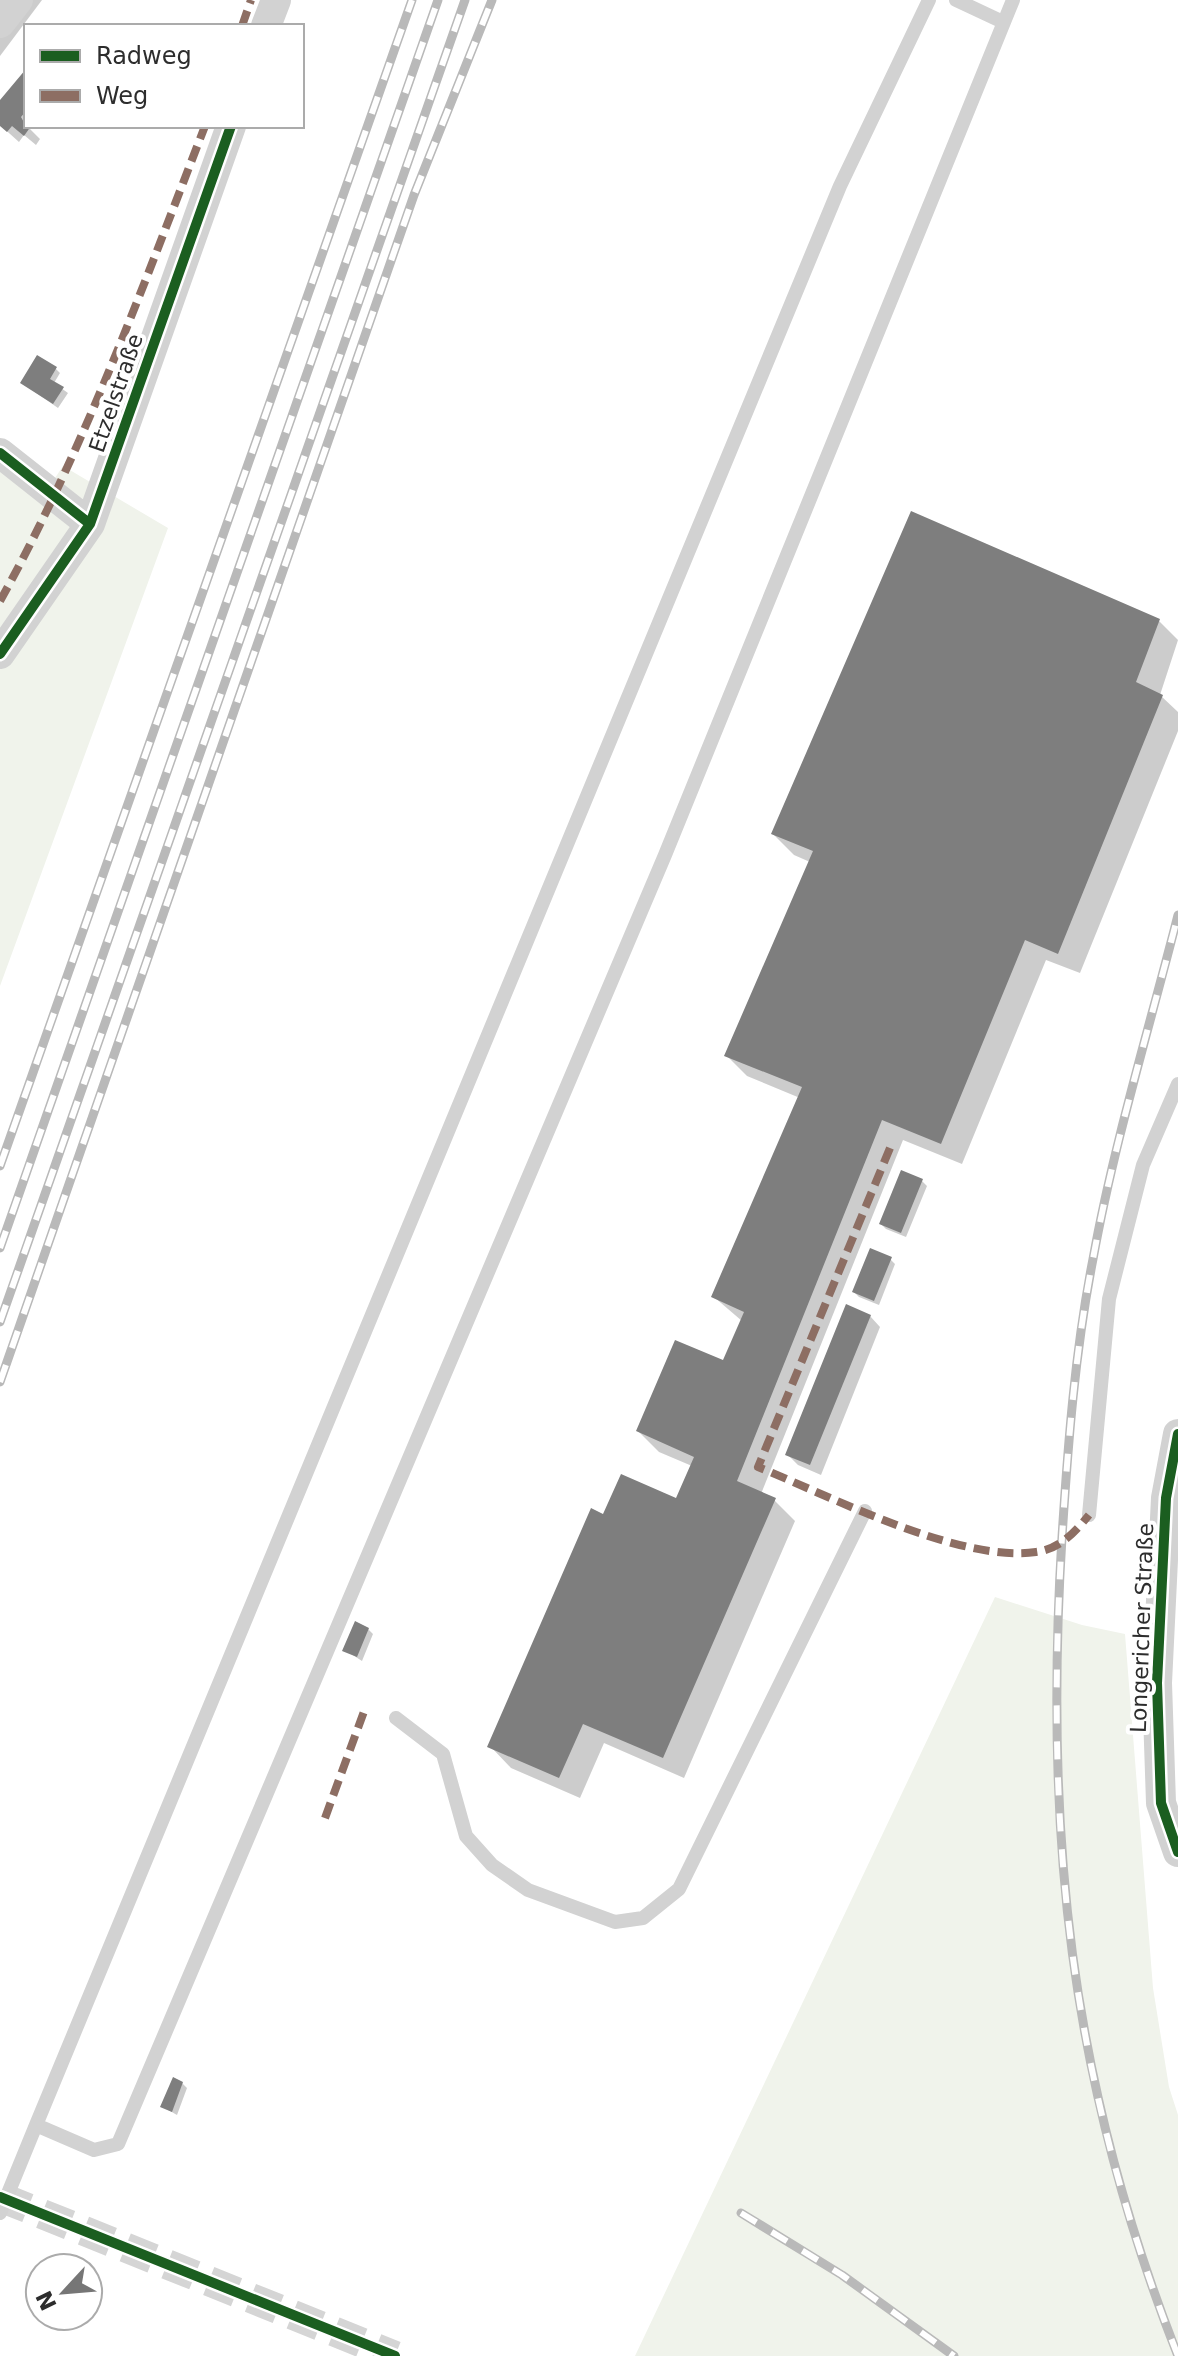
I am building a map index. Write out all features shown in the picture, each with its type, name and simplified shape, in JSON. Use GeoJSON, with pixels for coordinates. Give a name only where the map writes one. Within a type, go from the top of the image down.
{"type":"FeatureCollection","features":[{"type":"Feature","properties":{"kind":"street"},"geometry":{"type":"LineString","coordinates":[[0,23],[18,0]]}},
{"type":"Feature","properties":{"kind":"street"},"geometry":{"type":"LineString","coordinates":[[267,24],[276,0]]}},
{"type":"Feature","properties":{"kind":"street","name":"Etzelstraße"},"geometry":{"type":"LineString","coordinates":[[0,654],[90,524],[230,128]]}},
{"type":"Feature","properties":{"kind":"street"},"geometry":{"type":"LineString","coordinates":[[0,453],[90,524]]}},
{"type":"Feature","properties":{"kind":"street","name":"Longericher Straße"},"geometry":{"type":"LineString","coordinates":[[1178,1434],[1157,1683],[1161,1803],[1178,1852]]}},
{"type":"Feature","properties":{"kind":"lane"},"geometry":{"type":"LineString","coordinates":[[0,2213],[840,186],[929,0]]}},
{"type":"Feature","properties":{"kind":"lane"},"geometry":{"type":"LineString","coordinates":[[956,0],[1003,22]]}},
{"type":"Feature","properties":{"kind":"lane"},"geometry":{"type":"LineString","coordinates":[[36,2125],[94,2150],[118,2144],[665,855],[1013,0]]}},
{"type":"Feature","properties":{"kind":"lane"},"geometry":{"type":"LineString","coordinates":[[1089,1515],[1109,1299],[1143,1165],[1178,1084]]}},
{"type":"Feature","properties":{"kind":"lane"},"geometry":{"type":"LineString","coordinates":[[396,1718],[443,1754],[466,1836],[492,1865],[528,1890],[615,1922],[643,1918],[679,1889],[865,1511]]}},
{"type":"Feature","properties":{"kind":"shaded area"},"geometry":{"type":"Polygon","coordinates":[[[0,456],[49,487],[63,466],[168,528],[0,986],[0,456]]]}},
{"type":"Feature","properties":{"kind":"shaded area"},"geometry":{"type":"Polygon","coordinates":[[[995,1597],[1082,1625],[1125,1634],[1153,1988],[1169,2087],[1178,2115],[1178,2356],[635,2356],[995,1597]]]}},
{"type":"Feature","properties":{"kind":"building"},"geometry":{"type":"Polygon","coordinates":[[[24,71],[24,113],[21,117],[24,128],[30,128],[24,136],[12,126],[7,132],[0,126],[0,100],[24,71]]]}},
{"type":"Feature","properties":{"kind":"building"},"geometry":{"type":"Polygon","coordinates":[[[37,355],[57,367],[50,379],[64,387],[53,404],[20,383],[37,355]]]}},
{"type":"Feature","properties":{"kind":"building"},"geometry":{"type":"Polygon","coordinates":[[[911,511],[1160,619],[1136,682],[1163,695],[1058,954],[1025,940],[941,1144],[882,1120],[737,1481],[776,1498],[663,1758],[583,1724],[559,1778],[487,1747],[591,1508],[603,1514],[621,1474],[676,1498],[694,1457],[636,1431],[675,1340],[723,1360],[744,1312],[711,1297],[802,1087],[724,1056],[813,851],[771,834],[911,511]]]}},
{"type":"Feature","properties":{"kind":"building"},"geometry":{"type":"Polygon","coordinates":[[[901,1170],[923,1179],[901,1233],[879,1224],[901,1170]]]}},
{"type":"Feature","properties":{"kind":"building"},"geometry":{"type":"Polygon","coordinates":[[[870,1248],[892,1257],[874,1301],[852,1292],[870,1248]]]}},
{"type":"Feature","properties":{"kind":"building"},"geometry":{"type":"Polygon","coordinates":[[[846,1304],[871,1315],[810,1465],[785,1455],[846,1304]]]}},
{"type":"Feature","properties":{"kind":"building"},"geometry":{"type":"Polygon","coordinates":[[[355,1621],[369,1628],[357,1657],[342,1651],[355,1621]]]}},
{"type":"Feature","properties":{"kind":"building"},"geometry":{"type":"Polygon","coordinates":[[[173,2077],[183,2082],[172,2112],[160,2107],[173,2077]]]}},
{"type":"Feature","properties":{"kind":"tunnel"},"geometry":{"type":"LineString","coordinates":[[0,2197],[395,2356]]}},
{"type":"Feature","properties":{"kind":"railway"},"geometry":{"type":"LineString","coordinates":[[0,1166],[412,0]]}},
{"type":"Feature","properties":{"kind":"railway"},"geometry":{"type":"LineString","coordinates":[[0,1248],[438,0]]}},
{"type":"Feature","properties":{"kind":"railway"},"geometry":{"type":"LineString","coordinates":[[0,1322],[465,0]]}},
{"type":"Feature","properties":{"kind":"railway"},"geometry":{"type":"LineString","coordinates":[[0,1382],[414,195],[492,0]]}},
{"type":"Feature","properties":{"kind":"railway"},"geometry":{"type":"LineString","coordinates":[[1178,915],[1111,1172],[1081,1328],[1062,1537],[1057,1645],[1057,1750],[1062,1853],[1072,1953],[1089,2053],[1111,2153],[1141,2254],[1178,2356]]}},
{"type":"Feature","properties":{"kind":"railway"},"geometry":{"type":"LineString","coordinates":[[741,2213],[842,2275],[954,2356]]}},
{"type":"Feature","properties":{"kind":"marked path"},"geometry":{"type":"LineString","coordinates":[[243,24],[251,0]]}},
{"type":"Feature","properties":{"kind":"marked path"},"geometry":{"type":"LineString","coordinates":[[0,601],[59,486],[85,427],[204,128]]}},
{"type":"Feature","properties":{"kind":"marked path"},"geometry":{"type":"LineString","coordinates":[[890,1148],[758,1467],[857,1510],[933,1538],[1005,1553],[1036,1552],[1052,1547],[1072,1533],[1089,1515]]}},
{"type":"Feature","properties":{"kind":"marked path"},"geometry":{"type":"LineString","coordinates":[[325,1818],[366,1706]]}},
{"type":"Feature","properties":{"kind":"cycle path"},"geometry":{"type":"LineString","coordinates":[[0,654],[90,524],[230,128]]}},
{"type":"Feature","properties":{"kind":"cycle path"},"geometry":{"type":"LineString","coordinates":[[0,453],[90,524]]}},
{"type":"Feature","properties":{"kind":"cycle path"},"geometry":{"type":"LineString","coordinates":[[1178,1434],[1166,1498],[1157,1683],[1161,1803],[1178,1852]]}},
{"type":"Feature","properties":{"kind":"cycle path"},"geometry":{"type":"LineString","coordinates":[[0,2197],[395,2356]]}}]}
